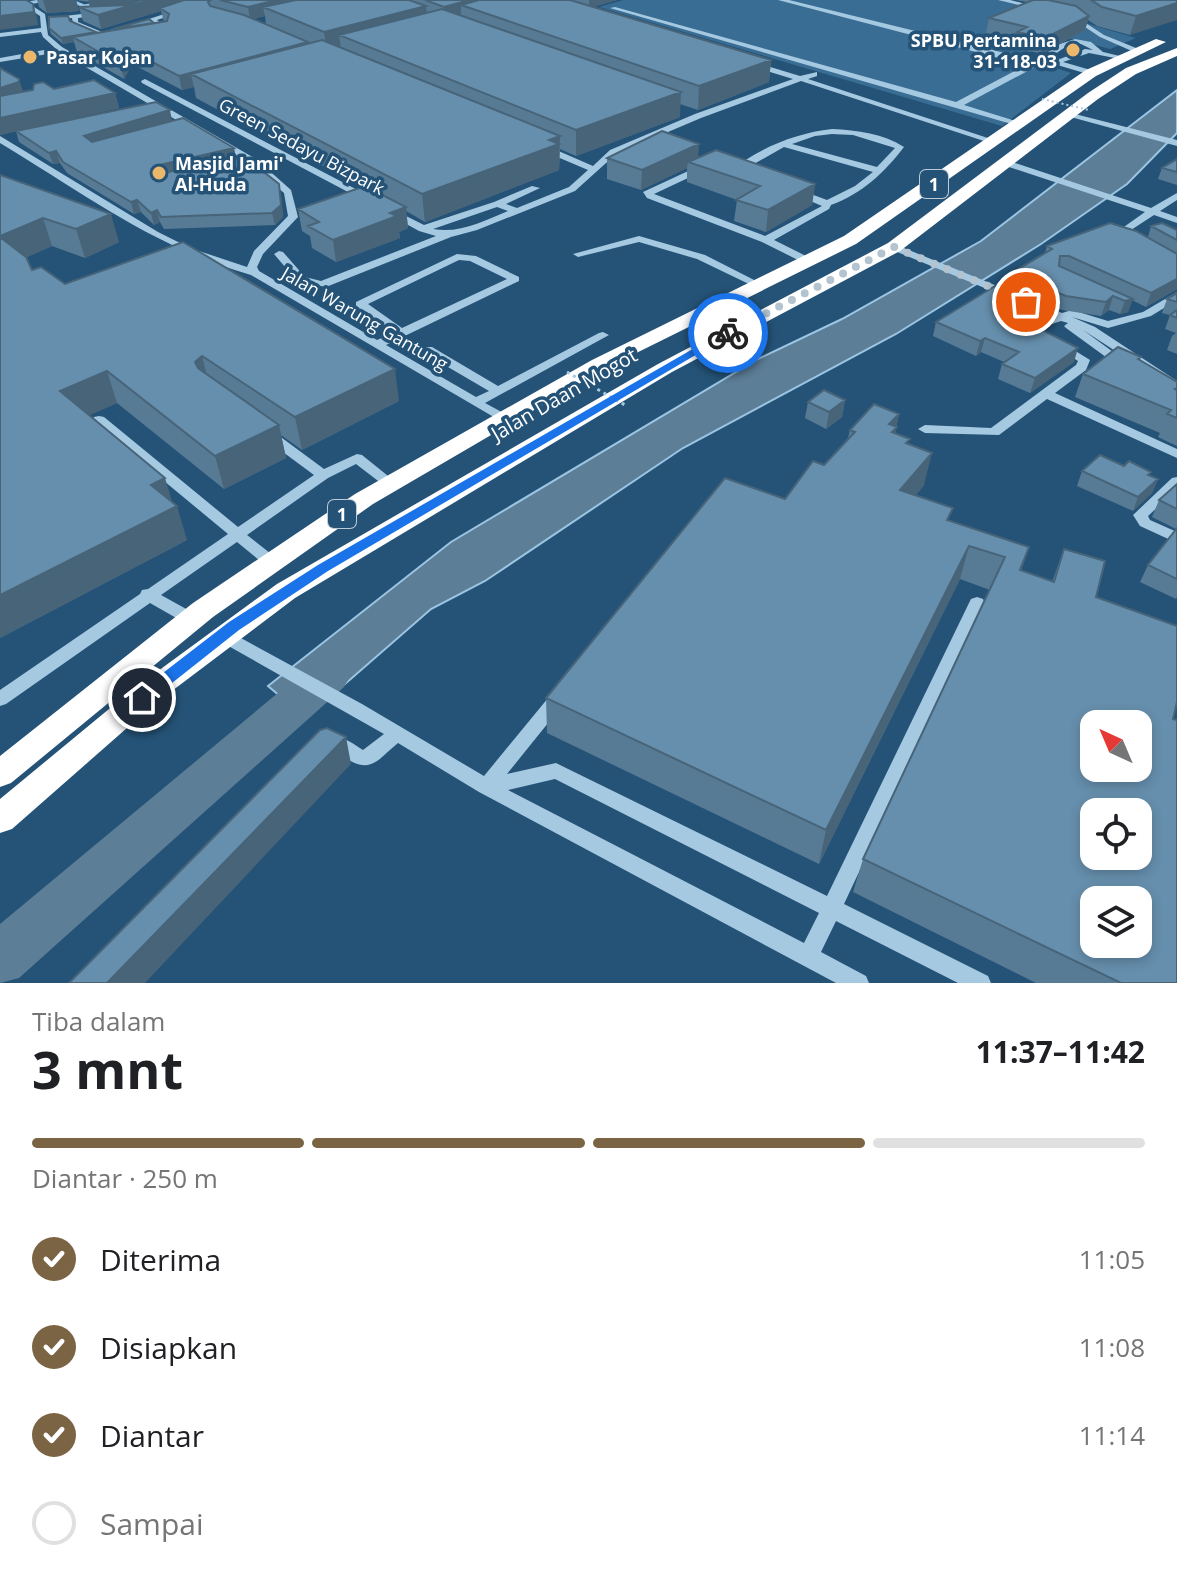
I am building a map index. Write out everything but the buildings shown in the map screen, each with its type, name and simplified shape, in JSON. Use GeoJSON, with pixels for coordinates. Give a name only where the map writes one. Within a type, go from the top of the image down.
{"type":"FeatureCollection","features":[{"type":"Feature","properties":{"kind":"highway","name":"Jalan Daan Mogot"},"geometry":{"type":"LineString","coordinates":[[0,774],[191,619],[270,561],[391,484],[723,301],[808,261],[878,223],[1091,73],[1120,57],[1177,36]]}},
{"type":"Feature","properties":{"kind":"highway","name":"Jalan Daan Mogot"},"geometry":{"type":"LineString","coordinates":[[0,819],[355,548],[757,317],[894,247],[1014,166],[1131,71],[1177,52]]}},
{"type":"Feature","properties":{"kind":"highway"},"geometry":{"type":"LineString","coordinates":[[782,273],[780,282],[786,286],[816,288]]}},
{"type":"Feature","properties":{"kind":"highway"},"geometry":{"type":"LineString","coordinates":[[723,301],[752,303],[758,307],[757,317]]}},
{"type":"Feature","properties":{"kind":"street"},"geometry":{"type":"LineString","coordinates":[[144,23],[214,0]]}},
{"type":"Feature","properties":{"kind":"street"},"geometry":{"type":"LineString","coordinates":[[781,0],[1032,65],[957,105]]}},
{"type":"Feature","properties":{"kind":"street"},"geometry":{"type":"LineString","coordinates":[[1001,0],[1051,11]]}},
{"type":"Feature","properties":{"kind":"street"},"geometry":{"type":"LineString","coordinates":[[23,3],[40,2]]}},
{"type":"Feature","properties":{"kind":"street"},"geometry":{"type":"LineString","coordinates":[[626,2],[613,8],[1018,123]]}},
{"type":"Feature","properties":{"kind":"street","name":"Jalan Warung Gantung"},"geometry":{"type":"LineString","coordinates":[[23,3],[44,24],[45,36],[60,49],[191,122],[253,161],[288,192],[294,209],[288,224],[258,253],[252,267],[255,273],[504,419]]}},
{"type":"Feature","properties":{"kind":"street"},"geometry":{"type":"LineString","coordinates":[[82,7],[96,5]]}},
{"type":"Feature","properties":{"kind":"street"},"geometry":{"type":"LineString","coordinates":[[161,6],[178,10]]}},
{"type":"Feature","properties":{"kind":"street"},"geometry":{"type":"LineString","coordinates":[[607,13],[814,74],[998,138]]}},
{"type":"Feature","properties":{"kind":"street"},"geometry":{"type":"LineString","coordinates":[[0,35],[75,15],[102,14]]}},
{"type":"Feature","properties":{"kind":"street"},"geometry":{"type":"LineString","coordinates":[[1063,14],[1075,17],[1112,41],[1137,50]]}},
{"type":"Feature","properties":{"kind":"street"},"geometry":{"type":"LineString","coordinates":[[75,15],[75,23],[101,34],[123,29]]}},
{"type":"Feature","properties":{"kind":"street"},"geometry":{"type":"LineString","coordinates":[[152,19],[168,31],[153,33]]}},
{"type":"Feature","properties":{"kind":"street"},"geometry":{"type":"LineString","coordinates":[[101,40],[122,38]]}},
{"type":"Feature","properties":{"kind":"street"},"geometry":{"type":"LineString","coordinates":[[1091,73],[1057,62],[1051,54],[1059,45],[1071,40],[1094,45],[1100,53]]}},
{"type":"Feature","properties":{"kind":"street"},"geometry":{"type":"LineString","coordinates":[[0,60],[72,47]]}},
{"type":"Feature","properties":{"kind":"street"},"geometry":{"type":"LineString","coordinates":[[1057,62],[1088,51],[1120,57]]}},
{"type":"Feature","properties":{"kind":"street"},"geometry":{"type":"LineString","coordinates":[[746,61],[998,138]]}},
{"type":"Feature","properties":{"kind":"street"},"geometry":{"type":"LineString","coordinates":[[279,254],[301,279],[322,285],[572,189],[587,179],[591,168],[613,152],[698,116],[814,74]]}},
{"type":"Feature","properties":{"kind":"street"},"geometry":{"type":"LineString","coordinates":[[90,84],[114,79]]}},
{"type":"Feature","properties":{"kind":"street","name":"Green Sedayu Bizpark"},"geometry":{"type":"LineString","coordinates":[[145,81],[423,229],[447,235]]}},
{"type":"Feature","properties":{"kind":"street"},"geometry":{"type":"LineString","coordinates":[[177,97],[192,93]]}},
{"type":"Feature","properties":{"kind":"street"},"geometry":{"type":"LineString","coordinates":[[146,107],[159,105]]}},
{"type":"Feature","properties":{"kind":"street"},"geometry":{"type":"LineString","coordinates":[[684,111],[698,116]]}},
{"type":"Feature","properties":{"kind":"street"},"geometry":{"type":"LineString","coordinates":[[1079,112],[1111,125],[1177,143]]}},
{"type":"Feature","properties":{"kind":"street"},"geometry":{"type":"LineString","coordinates":[[167,128],[191,122]]}},
{"type":"Feature","properties":{"kind":"street"},"geometry":{"type":"LineString","coordinates":[[766,240],[827,203],[850,196],[880,171],[900,147],[872,135],[821,132],[797,136],[725,168],[648,192],[650,196],[766,240],[808,261]]}},
{"type":"Feature","properties":{"kind":"street"},"geometry":{"type":"LineString","coordinates":[[2,142],[16,136]]}},
{"type":"Feature","properties":{"kind":"street"},"geometry":{"type":"LineString","coordinates":[[2,142],[125,219],[176,246],[219,265],[255,273]]}},
{"type":"Feature","properties":{"kind":"street"},"geometry":{"type":"LineString","coordinates":[[782,144],[880,171]]}},
{"type":"Feature","properties":{"kind":"street"},"geometry":{"type":"LineString","coordinates":[[535,145],[591,168]]}},
{"type":"Feature","properties":{"kind":"street"},"geometry":{"type":"LineString","coordinates":[[233,166],[253,161]]}},
{"type":"Feature","properties":{"kind":"street"},"geometry":{"type":"LineString","coordinates":[[1014,166],[1177,220]]}},
{"type":"Feature","properties":{"kind":"street"},"geometry":{"type":"LineString","coordinates":[[725,168],[749,176]]}},
{"type":"Feature","properties":{"kind":"street"},"geometry":{"type":"LineString","coordinates":[[423,229],[535,188]]}},
{"type":"Feature","properties":{"kind":"street"},"geometry":{"type":"LineString","coordinates":[[791,190],[827,203]]}},
{"type":"Feature","properties":{"kind":"street"},"geometry":{"type":"LineString","coordinates":[[1144,245],[1126,234],[1126,229],[1146,212],[1177,196]]}},
{"type":"Feature","properties":{"kind":"street"},"geometry":{"type":"LineString","coordinates":[[497,204],[517,211]]}},
{"type":"Feature","properties":{"kind":"street"},"geometry":{"type":"LineString","coordinates":[[578,254],[639,239],[701,257],[757,284]]}},
{"type":"Feature","properties":{"kind":"street"},"geometry":{"type":"LineString","coordinates":[[894,247],[1106,337],[1177,387]]}},
{"type":"Feature","properties":{"kind":"street"},"geometry":{"type":"LineString","coordinates":[[378,344],[515,279],[472,258],[457,257],[360,304],[401,333]]}},
{"type":"Feature","properties":{"kind":"street"},"geometry":{"type":"LineString","coordinates":[[925,429],[994,432],[1049,395],[1082,367],[1084,360],[1035,334],[1036,326],[1075,313],[1108,325],[1147,314],[1177,295]]}},
{"type":"Feature","properties":{"kind":"street"},"geometry":{"type":"LineString","coordinates":[[1127,303],[1147,314]]}},
{"type":"Feature","properties":{"kind":"street"},"geometry":{"type":"LineString","coordinates":[[1160,303],[1177,310]]}},
{"type":"Feature","properties":{"kind":"street"},"geometry":{"type":"LineString","coordinates":[[1062,319],[1177,403]]}},
{"type":"Feature","properties":{"kind":"street"},"geometry":{"type":"LineString","coordinates":[[477,402],[603,335]]}},
{"type":"Feature","properties":{"kind":"street"},"geometry":{"type":"LineString","coordinates":[[428,350],[498,391]]}},
{"type":"Feature","properties":{"kind":"street"},"geometry":{"type":"LineString","coordinates":[[1049,395],[1177,454]]}},
{"type":"Feature","properties":{"kind":"street"},"geometry":{"type":"LineString","coordinates":[[99,420],[270,561]]}},
{"type":"Feature","properties":{"kind":"street"},"geometry":{"type":"LineString","coordinates":[[260,429],[323,475]]}},
{"type":"Feature","properties":{"kind":"street"},"geometry":{"type":"LineString","coordinates":[[0,699],[323,475],[357,458],[391,484]]}},
{"type":"Feature","properties":{"kind":"street"},"geometry":{"type":"LineString","coordinates":[[1177,481],[1140,515],[1145,523],[1177,538]]}},
{"type":"Feature","properties":{"kind":"street"},"geometry":{"type":"LineString","coordinates":[[148,594],[191,619]]}},
{"type":"Feature","properties":{"kind":"street"},"geometry":{"type":"LineString","coordinates":[[808,957],[977,603]]}},
{"type":"Feature","properties":{"kind":"street"},"geometry":{"type":"LineString","coordinates":[[234,642],[345,703],[486,787],[858,983]]}},
{"type":"Feature","properties":{"kind":"street"},"geometry":{"type":"LineString","coordinates":[[486,787],[573,680]]}},
{"type":"Feature","properties":{"kind":"street"},"geometry":{"type":"LineString","coordinates":[[316,750],[334,743],[364,760],[397,734]]}},
{"type":"Feature","properties":{"kind":"street"},"geometry":{"type":"LineString","coordinates":[[486,787],[556,771],[980,983]]}},
{"type":"Feature","properties":{"kind":"path"},"geometry":{"type":"LineString","coordinates":[[1042,99],[1079,112]]}},
{"type":"Feature","properties":{"kind":"path"},"geometry":{"type":"LineString","coordinates":[[567,372],[625,405]]}},
{"type":"Feature","properties":{"kind":"shaded area"},"geometry":{"type":"Polygon","coordinates":[[[623,0],[1008,0],[1136,38],[1110,49],[1068,38],[1020,56],[1071,73],[1002,126],[599,7],[623,0]]]}},
{"type":"Feature","properties":{"kind":"shaded area"},"geometry":{"type":"Polygon","coordinates":[[[1177,90],[1177,133],[1127,184],[1041,244],[896,334],[683,448],[485,581],[431,609],[306,718],[268,686],[451,542],[758,359],[842,319],[981,241],[1177,90]]]}},
{"type":"Feature","properties":{"kind":"waterway"},"geometry":{"type":"LineString","coordinates":[[22,4],[46,0]]}},
{"type":"Feature","properties":{"kind":"waterway"},"geometry":{"type":"LineString","coordinates":[[70,0],[84,6],[96,4]]}},
{"type":"Feature","properties":{"kind":"waterway"},"geometry":{"type":"LineString","coordinates":[[0,959],[329,675]]}},
{"type":"Feature","properties":{"kind":"way so far"},"geometry":{"type":"LineString","coordinates":[[728,333],[894,247],[1026,302]]}},
{"type":"Feature","properties":{"kind":"place","name":"SPBU Pertamina 31-118-03"},"geometry":{"type":"Point","coordinates":[1073,50]}},
{"type":"Feature","properties":{"kind":"place","name":"Pasar Kojan"},"geometry":{"type":"Point","coordinates":[30,57]}},
{"type":"Feature","properties":{"kind":"place","name":"Masjid Jami' Al-Huda"},"geometry":{"type":"Point","coordinates":[159,173]}},
{"type":"Feature","properties":{"kind":"route"},"geometry":{"type":"LineString","coordinates":[[142,698],[234,626],[286,591],[728,333]]}}]}
